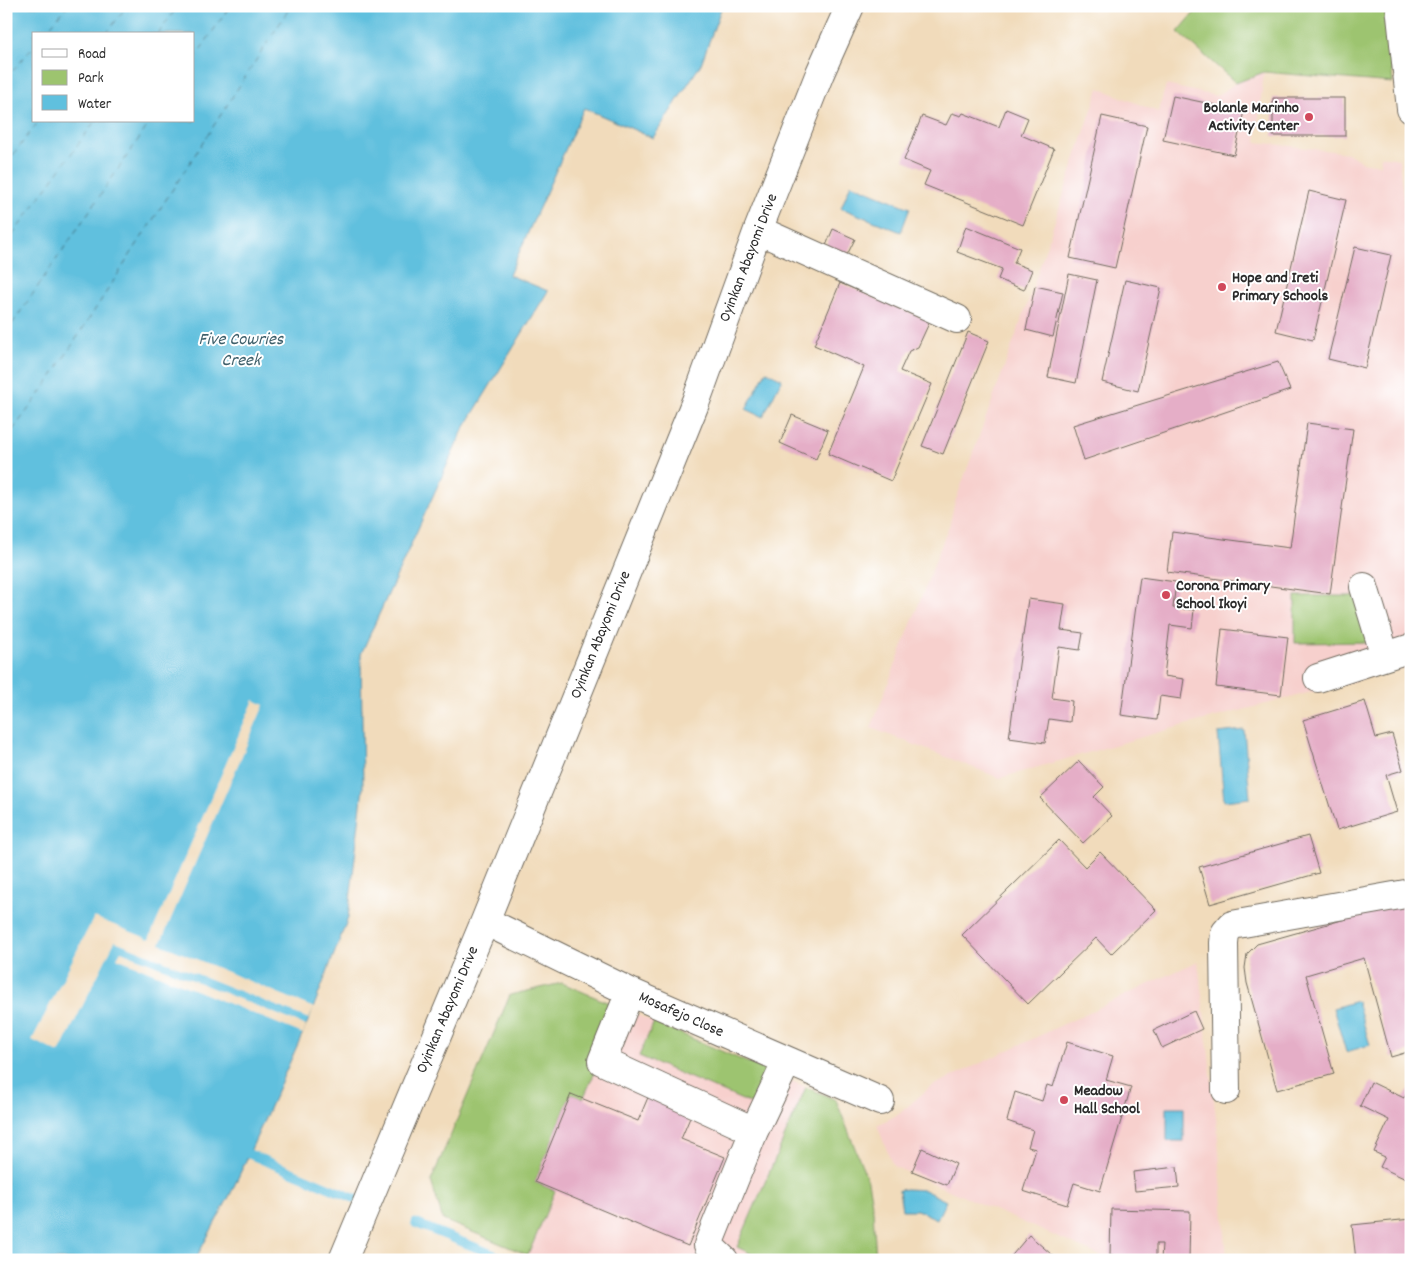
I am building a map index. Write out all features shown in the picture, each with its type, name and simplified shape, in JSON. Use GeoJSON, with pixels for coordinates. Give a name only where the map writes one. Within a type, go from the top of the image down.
{"type":"FeatureCollection","features":[{"type":"Feature","properties":{"kind":"street","name":"Oyinkan Abayomi Drive"},"geometry":{"type":"LineString","coordinates":[[343,1260],[485,922],[692,410],[758,230],[820,73],[850,6]]}},
{"type":"Feature","properties":{"kind":"street"},"geometry":{"type":"LineString","coordinates":[[1400,6],[1411,108]]}},
{"type":"Feature","properties":{"kind":"street"},"geometry":{"type":"LineString","coordinates":[[758,230],[957,319]]}},
{"type":"Feature","properties":{"kind":"street"},"geometry":{"type":"LineString","coordinates":[[1364,587],[1385,656]]}},
{"type":"Feature","properties":{"kind":"street"},"geometry":{"type":"LineString","coordinates":[[1318,678],[1411,648]]}},
{"type":"Feature","properties":{"kind":"street"},"geometry":{"type":"LineString","coordinates":[[1226,1090],[1224,943],[1225,933],[1232,925],[1411,894]]}},
{"type":"Feature","properties":{"kind":"street","name":"Mosafejo Close"},"geometry":{"type":"LineString","coordinates":[[485,922],[630,992],[880,1101]]}},
{"type":"Feature","properties":{"kind":"street"},"geometry":{"type":"LineString","coordinates":[[630,992],[602,1061],[754,1131]]}},
{"type":"Feature","properties":{"kind":"street"},"geometry":{"type":"LineString","coordinates":[[724,1260],[708,1244],[754,1131],[787,1061]]}},
{"type":"Feature","properties":{"kind":"shaded area"},"geometry":{"type":"Polygon","coordinates":[[[1264,72],[1256,142],[1348,153],[1362,162],[1380,165],[1381,156],[1399,159],[1411,273],[1411,666],[1170,729],[1000,778],[871,728],[950,523],[954,505],[1028,302],[1099,88],[1158,112],[1166,85],[1216,96],[1236,83],[1264,72]]]}},
{"type":"Feature","properties":{"kind":"shaded area","name":"Meadow Hall School"},"geometry":{"type":"Polygon","coordinates":[[[1198,961],[1217,1126],[1227,1260],[1110,1260],[893,1166],[877,1125],[899,1114],[930,1087],[1198,961]]]}},
{"type":"Feature","properties":{"kind":"shaded area"},"geometry":{"type":"Polygon","coordinates":[[[562,983],[836,1100],[868,1181],[873,1210],[876,1260],[540,1260],[443,1220],[431,1181],[510,995],[562,983]]]}},
{"type":"Feature","properties":{"kind":"green space"},"geometry":{"type":"Polygon","coordinates":[[[1200,6],[1386,6],[1393,83],[1264,72],[1236,83],[1178,32],[1200,6]]]}},
{"type":"Feature","properties":{"kind":"green space"},"geometry":{"type":"Polygon","coordinates":[[[1295,596],[1381,596],[1381,642],[1295,643],[1295,596]]]}},
{"type":"Feature","properties":{"kind":"green space"},"geometry":{"type":"Polygon","coordinates":[[[562,983],[623,1009],[583,1099],[571,1094],[535,1182],[555,1191],[528,1255],[443,1220],[431,1181],[510,995],[562,983]]]}},
{"type":"Feature","properties":{"kind":"green space"},"geometry":{"type":"Polygon","coordinates":[[[654,1022],[779,1076],[766,1110],[639,1056],[654,1022]]]}},
{"type":"Feature","properties":{"kind":"green space"},"geometry":{"type":"Polygon","coordinates":[[[806,1087],[836,1100],[868,1181],[873,1210],[876,1260],[764,1260],[737,1247],[806,1087]]]}},
{"type":"Feature","properties":{"kind":"water","name":"Five Cowries Creek"},"geometry":{"type":"Polygon","coordinates":[[[6,6],[722,6],[701,64],[653,138],[584,108],[509,275],[548,291],[463,430],[361,654],[363,787],[348,918],[309,1019],[249,1154],[230,1195],[195,1260],[6,1260],[6,6]]]}},
{"type":"Feature","properties":{"kind":"water"},"geometry":{"type":"Polygon","coordinates":[[[851,184],[910,208],[901,232],[841,208],[851,184]]]}},
{"type":"Feature","properties":{"kind":"water"},"geometry":{"type":"Polygon","coordinates":[[[766,371],[782,379],[763,417],[746,409],[766,371]]]}},
{"type":"Feature","properties":{"kind":"water"},"geometry":{"type":"Polygon","coordinates":[[[1244,730],[1250,798],[1224,801],[1218,733],[1244,730]]]}},
{"type":"Feature","properties":{"kind":"water"},"geometry":{"type":"Polygon","coordinates":[[[1357,1001],[1370,1045],[1346,1052],[1333,1008],[1357,1001]]]}},
{"type":"Feature","properties":{"kind":"water"},"geometry":{"type":"Polygon","coordinates":[[[1167,1107],[1184,1107],[1184,1141],[1167,1141],[1167,1107]]]}},
{"type":"Feature","properties":{"kind":"water"},"geometry":{"type":"Polygon","coordinates":[[[899,1190],[924,1190],[946,1201],[937,1219],[917,1210],[902,1210],[899,1190]]]}},
{"type":"Feature","properties":{"kind":"pier"},"geometry":{"type":"Polygon","coordinates":[[[254,700],[264,705],[160,944],[314,1008],[309,1019],[115,941],[59,1053],[32,1040],[94,917],[149,939],[254,700]]]}},
{"type":"Feature","properties":{"kind":"pier"},"geometry":{"type":"Polygon","coordinates":[[[121,951],[306,1026],[303,1034],[117,958],[121,951]]]}},
{"type":"Feature","properties":{"kind":"building"},"geometry":{"type":"Polygon","coordinates":[[[1173,96],[1244,111],[1234,155],[1163,140],[1173,96]]]}},
{"type":"Feature","properties":{"kind":"building","name":"Bolanle Marinho Activity Center"},"geometry":{"type":"Polygon","coordinates":[[[1273,98],[1345,98],[1345,136],[1273,136],[1273,98]]]}},
{"type":"Feature","properties":{"kind":"building"},"geometry":{"type":"Polygon","coordinates":[[[1006,109],[1028,118],[1021,135],[1054,149],[1023,225],[924,185],[930,171],[904,160],[922,116],[946,125],[952,113],[961,116],[963,113],[999,127],[1006,109]]]}},
{"type":"Feature","properties":{"kind":"building"},"geometry":{"type":"Polygon","coordinates":[[[1102,116],[1147,126],[1115,268],[1070,258],[1102,116]]]}},
{"type":"Feature","properties":{"kind":"building"},"geometry":{"type":"Polygon","coordinates":[[[1309,191],[1346,200],[1313,340],[1276,331],[1309,191]]]}},
{"type":"Feature","properties":{"kind":"building"},"geometry":{"type":"Polygon","coordinates":[[[966,226],[1020,248],[1014,263],[1032,270],[1024,290],[998,279],[1002,269],[957,252],[966,226]]]}},
{"type":"Feature","properties":{"kind":"building"},"geometry":{"type":"Polygon","coordinates":[[[833,229],[855,239],[846,257],[825,248],[833,229]]]}},
{"type":"Feature","properties":{"kind":"building"},"geometry":{"type":"Polygon","coordinates":[[[1355,247],[1391,255],[1365,368],[1328,359],[1355,247]]]}},
{"type":"Feature","properties":{"kind":"building"},"geometry":{"type":"Polygon","coordinates":[[[1069,274],[1097,280],[1076,383],[1048,377],[1069,274]]]}},
{"type":"Feature","properties":{"kind":"building"},"geometry":{"type":"Polygon","coordinates":[[[1125,280],[1161,288],[1138,391],[1102,382],[1125,280]]]}},
{"type":"Feature","properties":{"kind":"building"},"geometry":{"type":"Polygon","coordinates":[[[840,283],[930,321],[918,347],[909,351],[900,371],[932,384],[891,481],[828,454],[864,367],[814,345],[840,283]]]}},
{"type":"Feature","properties":{"kind":"building"},"geometry":{"type":"Polygon","coordinates":[[[1035,286],[1063,292],[1053,337],[1026,330],[1035,286]]]}},
{"type":"Feature","properties":{"kind":"building"},"geometry":{"type":"Polygon","coordinates":[[[968,332],[989,341],[943,454],[922,446],[968,332]]]}},
{"type":"Feature","properties":{"kind":"building"},"geometry":{"type":"Polygon","coordinates":[[[1278,362],[1290,390],[1084,460],[1073,425],[1278,362]]]}},
{"type":"Feature","properties":{"kind":"building"},"geometry":{"type":"Polygon","coordinates":[[[792,415],[828,430],[816,459],[780,443],[792,415]]]}},
{"type":"Feature","properties":{"kind":"building"},"geometry":{"type":"Polygon","coordinates":[[[1307,423],[1353,429],[1330,594],[1167,572],[1172,532],[1290,548],[1307,423]]]}},
{"type":"Feature","properties":{"kind":"building"},"geometry":{"type":"Polygon","coordinates":[[[1140,577],[1176,582],[1173,608],[1194,610],[1192,628],[1170,625],[1164,676],[1184,679],[1181,699],[1160,696],[1157,720],[1121,715],[1140,577]]]}},
{"type":"Feature","properties":{"kind":"building"},"geometry":{"type":"Polygon","coordinates":[[[1028,599],[1065,604],[1061,630],[1083,633],[1080,650],[1059,647],[1052,698],[1072,701],[1070,722],[1049,719],[1045,743],[1009,738],[1028,599]]]}},
{"type":"Feature","properties":{"kind":"building"},"geometry":{"type":"Polygon","coordinates":[[[1222,629],[1288,637],[1281,695],[1216,687],[1222,629]]]}},
{"type":"Feature","properties":{"kind":"building"},"geometry":{"type":"Polygon","coordinates":[[[1365,701],[1376,738],[1392,734],[1403,770],[1386,775],[1397,812],[1337,830],[1303,720],[1365,701]]]}},
{"type":"Feature","properties":{"kind":"building"},"geometry":{"type":"Polygon","coordinates":[[[1079,761],[1104,787],[1094,797],[1112,816],[1083,843],[1040,798],[1079,761]]]}},
{"type":"Feature","properties":{"kind":"building"},"geometry":{"type":"Polygon","coordinates":[[[1308,836],[1319,873],[1210,904],[1199,867],[1308,836]]]}},
{"type":"Feature","properties":{"kind":"building"},"geometry":{"type":"Polygon","coordinates":[[[1059,840],[1085,867],[1100,852],[1156,910],[1111,954],[1096,938],[1028,1004],[962,935],[1059,840]]]}},
{"type":"Feature","properties":{"kind":"building"},"geometry":{"type":"Polygon","coordinates":[[[1404,906],[1411,912],[1411,1051],[1391,1057],[1364,958],[1306,975],[1334,1074],[1277,1090],[1247,983],[1245,968],[1247,954],[1257,944],[1381,909],[1404,906]]]}},
{"type":"Feature","properties":{"kind":"building"},"geometry":{"type":"Polygon","coordinates":[[[1194,1011],[1202,1029],[1162,1048],[1154,1030],[1194,1011]]]}},
{"type":"Feature","properties":{"kind":"building"},"geometry":{"type":"Polygon","coordinates":[[[1067,1042],[1113,1056],[1106,1080],[1131,1087],[1100,1191],[1074,1183],[1067,1205],[1023,1191],[1036,1149],[1028,1147],[1033,1130],[1007,1121],[1015,1092],[1042,1101],[1047,1085],[1053,1087],[1067,1042]]]}},
{"type":"Feature","properties":{"kind":"building"},"geometry":{"type":"Polygon","coordinates":[[[1371,1082],[1404,1098],[1411,1086],[1411,1174],[1408,1180],[1380,1167],[1385,1157],[1374,1152],[1389,1120],[1360,1106],[1371,1082]]]}},
{"type":"Feature","properties":{"kind":"building"},"geometry":{"type":"Polygon","coordinates":[[[571,1094],[638,1121],[649,1095],[692,1113],[681,1139],[725,1157],[688,1246],[535,1182],[571,1094]]]}},
{"type":"Feature","properties":{"kind":"building"},"geometry":{"type":"Polygon","coordinates":[[[922,1148],[956,1164],[947,1185],[912,1171],[922,1148]]]}},
{"type":"Feature","properties":{"kind":"building"},"geometry":{"type":"Polygon","coordinates":[[[1177,1167],[1179,1187],[1135,1191],[1133,1172],[1177,1167]]]}},
{"type":"Feature","properties":{"kind":"building"},"geometry":{"type":"Polygon","coordinates":[[[1111,1209],[1190,1211],[1189,1260],[1161,1260],[1162,1244],[1156,1244],[1156,1257],[1110,1256],[1111,1209]]]}},
{"type":"Feature","properties":{"kind":"building"},"geometry":{"type":"Polygon","coordinates":[[[1411,1219],[1411,1260],[1356,1260],[1352,1225],[1411,1219]]]}},
{"type":"Feature","properties":{"kind":"building"},"geometry":{"type":"Polygon","coordinates":[[[1029,1235],[1058,1260],[1008,1260],[1029,1235]]]}},
{"type":"Feature","properties":{"kind":"waterway"},"geometry":{"type":"LineString","coordinates":[[249,1154],[363,1202]]}},
{"type":"Feature","properties":{"kind":"waterway"},"geometry":{"type":"LineString","coordinates":[[415,1223],[507,1260]]}},
{"type":"Feature","properties":{"kind":"ferry route"},"geometry":{"type":"LineString","coordinates":[[46,32],[67,6]]}},
{"type":"Feature","properties":{"kind":"ferry route"},"geometry":{"type":"LineString","coordinates":[[108,32],[127,6]]}},
{"type":"Feature","properties":{"kind":"ferry route"},"geometry":{"type":"LineString","coordinates":[[159,32],[178,6]]}},
{"type":"Feature","properties":{"kind":"ferry route"},"geometry":{"type":"LineString","coordinates":[[195,58],[230,6]]}},
{"type":"Feature","properties":{"kind":"ferry route"},"geometry":{"type":"LineString","coordinates":[[6,439],[45,387],[291,6]]}},
{"type":"Feature","properties":{"kind":"ferry route"},"geometry":{"type":"LineString","coordinates":[[6,79],[32,48]]}},
{"type":"Feature","properties":{"kind":"ferry route"},"geometry":{"type":"LineString","coordinates":[[6,164],[38,122]]}},
{"type":"Feature","properties":{"kind":"ferry route"},"geometry":{"type":"LineString","coordinates":[[6,244],[94,122]]}},
{"type":"Feature","properties":{"kind":"ferry route"},"geometry":{"type":"LineString","coordinates":[[6,333],[150,122]]}},
{"type":"Feature","properties":{"kind":"place","name":"Bolanle Marinho Activity Center"},"geometry":{"type":"Point","coordinates":[1309,117]}},
{"type":"Feature","properties":{"kind":"place","name":"Hope and Ireti Primary Schools"},"geometry":{"type":"Point","coordinates":[1222,287]}},
{"type":"Feature","properties":{"kind":"place","name":"Corona Primary School Ikoyi"},"geometry":{"type":"Point","coordinates":[1166,595]}},
{"type":"Feature","properties":{"kind":"place","name":"Meadow Hall School"},"geometry":{"type":"Point","coordinates":[1064,1100]}}]}
